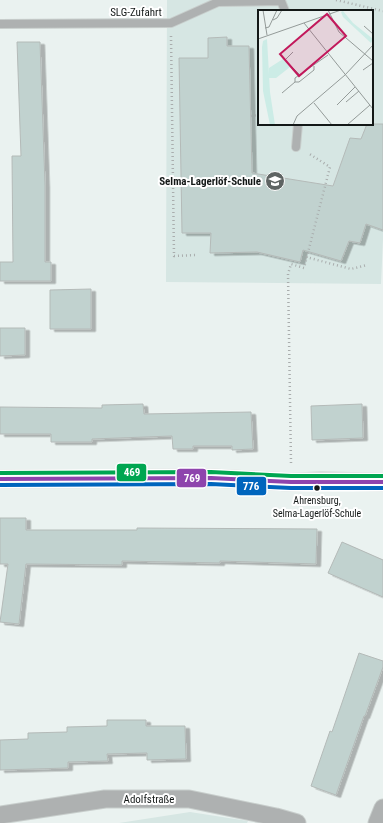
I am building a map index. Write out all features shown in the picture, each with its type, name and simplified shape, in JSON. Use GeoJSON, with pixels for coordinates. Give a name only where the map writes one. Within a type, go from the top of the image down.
{"type":"FeatureCollection","features":[{"type":"Feature","properties":{"kind":"street"},"geometry":{"type":"LineString","coordinates":[[0,479],[212,478],[291,482],[383,482]]}},
{"type":"Feature","properties":{"kind":"street","name":"Adolfstraße"},"geometry":{"type":"LineString","coordinates":[[0,815],[105,799],[189,798],[297,823]]}},
{"type":"Feature","properties":{"kind":"street"},"geometry":{"type":"LineString","coordinates":[[377,823],[383,808]]}},
{"type":"Feature","properties":{"kind":"lane","name":"SLG-Zufahrt"},"geometry":{"type":"LineString","coordinates":[[0,24],[171,23],[218,2],[281,1],[284,10]]}},
{"type":"Feature","properties":{"kind":"lane"},"geometry":{"type":"LineString","coordinates":[[296,147],[298,125]]}},
{"type":"Feature","properties":{"kind":"path"},"geometry":{"type":"LineString","coordinates":[[336,0],[383,11]]}},
{"type":"Feature","properties":{"kind":"path"},"geometry":{"type":"LineString","coordinates":[[171,23],[174,256],[196,254]]}},
{"type":"Feature","properties":{"kind":"path"},"geometry":{"type":"LineString","coordinates":[[251,116],[258,116]]}},
{"type":"Feature","properties":{"kind":"path"},"geometry":{"type":"LineString","coordinates":[[291,482],[288,274],[291,264],[304,268],[330,167],[296,147]]}},
{"type":"Feature","properties":{"kind":"path"},"geometry":{"type":"LineString","coordinates":[[306,257],[351,269],[367,265]]}},
{"type":"Feature","properties":{"kind":"shaded area","name":"Selma-Lagerlöf-Schule"},"geometry":{"type":"Polygon","coordinates":[[[167,0],[383,0],[383,239],[381,284],[166,282],[167,0]]]}},
{"type":"Feature","properties":{"kind":"shaded area"},"geometry":{"type":"Polygon","coordinates":[[[190,812],[248,821],[247,823],[119,823],[190,812]]]}},
{"type":"Feature","properties":{"kind":"building"},"geometry":{"type":"Polygon","coordinates":[[[227,37],[227,46],[249,46],[252,173],[333,186],[350,138],[361,139],[367,125],[383,124],[383,230],[366,224],[360,243],[349,241],[341,261],[303,250],[300,262],[257,252],[210,253],[211,233],[182,233],[179,58],[208,58],[208,38],[227,37]]]}},
{"type":"Feature","properties":{"kind":"building"},"geometry":{"type":"Polygon","coordinates":[[[17,42],[40,42],[45,185],[45,262],[51,262],[51,281],[0,281],[0,262],[13,262],[12,156],[21,156],[17,42]]]}},
{"type":"Feature","properties":{"kind":"building"},"geometry":{"type":"Polygon","coordinates":[[[91,289],[91,329],[50,329],[50,290],[91,289]]]}},
{"type":"Feature","properties":{"kind":"building"},"geometry":{"type":"Polygon","coordinates":[[[0,328],[25,328],[25,355],[0,356],[0,328]]]}},
{"type":"Feature","properties":{"kind":"building"},"geometry":{"type":"Polygon","coordinates":[[[143,404],[144,414],[251,412],[253,449],[232,450],[232,446],[193,446],[193,449],[173,449],[172,436],[92,439],[92,442],[51,442],[51,434],[0,434],[0,407],[102,408],[102,405],[143,404]]]}},
{"type":"Feature","properties":{"kind":"building"},"geometry":{"type":"Polygon","coordinates":[[[362,404],[363,438],[312,440],[311,406],[362,404]]]}},
{"type":"Feature","properties":{"kind":"building"},"geometry":{"type":"Polygon","coordinates":[[[0,518],[26,518],[26,530],[137,530],[137,528],[317,529],[316,564],[220,561],[220,563],[122,561],[122,565],[26,564],[19,624],[0,622],[8,564],[0,564],[0,518]]]}},
{"type":"Feature","properties":{"kind":"building"},"geometry":{"type":"Polygon","coordinates":[[[342,542],[383,560],[383,597],[328,573],[342,542]]]}},
{"type":"Feature","properties":{"kind":"building"},"geometry":{"type":"Polygon","coordinates":[[[359,653],[383,661],[383,667],[336,795],[311,786],[330,731],[332,732],[359,653]]]}},
{"type":"Feature","properties":{"kind":"building"},"geometry":{"type":"Polygon","coordinates":[[[107,720],[146,720],[146,726],[185,726],[186,759],[147,760],[147,753],[107,754],[108,761],[68,762],[68,768],[0,770],[0,740],[28,739],[28,733],[67,732],[67,727],[107,726],[107,720]]]}},
{"type":"Feature","properties":{"kind":"transit line","name":"469"},"geometry":{"type":"LineString","coordinates":[[0,473],[211,472],[291,476],[383,476]]}},
{"type":"Feature","properties":{"kind":"transit line","name":"769"},"geometry":{"type":"LineString","coordinates":[[0,479],[211,478],[291,482],[383,482]]}},
{"type":"Feature","properties":{"kind":"transit line","name":"776"},"geometry":{"type":"LineString","coordinates":[[0,485],[211,484],[291,488],[383,488]]}},
{"type":"Feature","properties":{"kind":"place","name":"Selma-Lagerlöf-Schule"},"geometry":{"type":"Point","coordinates":[275,181]}},
{"type":"Feature","properties":{"kind":"place","name":"Ahrensburg, Selma-Lagerlöf-Schule"},"geometry":{"type":"Point","coordinates":[317,488]}}]}
